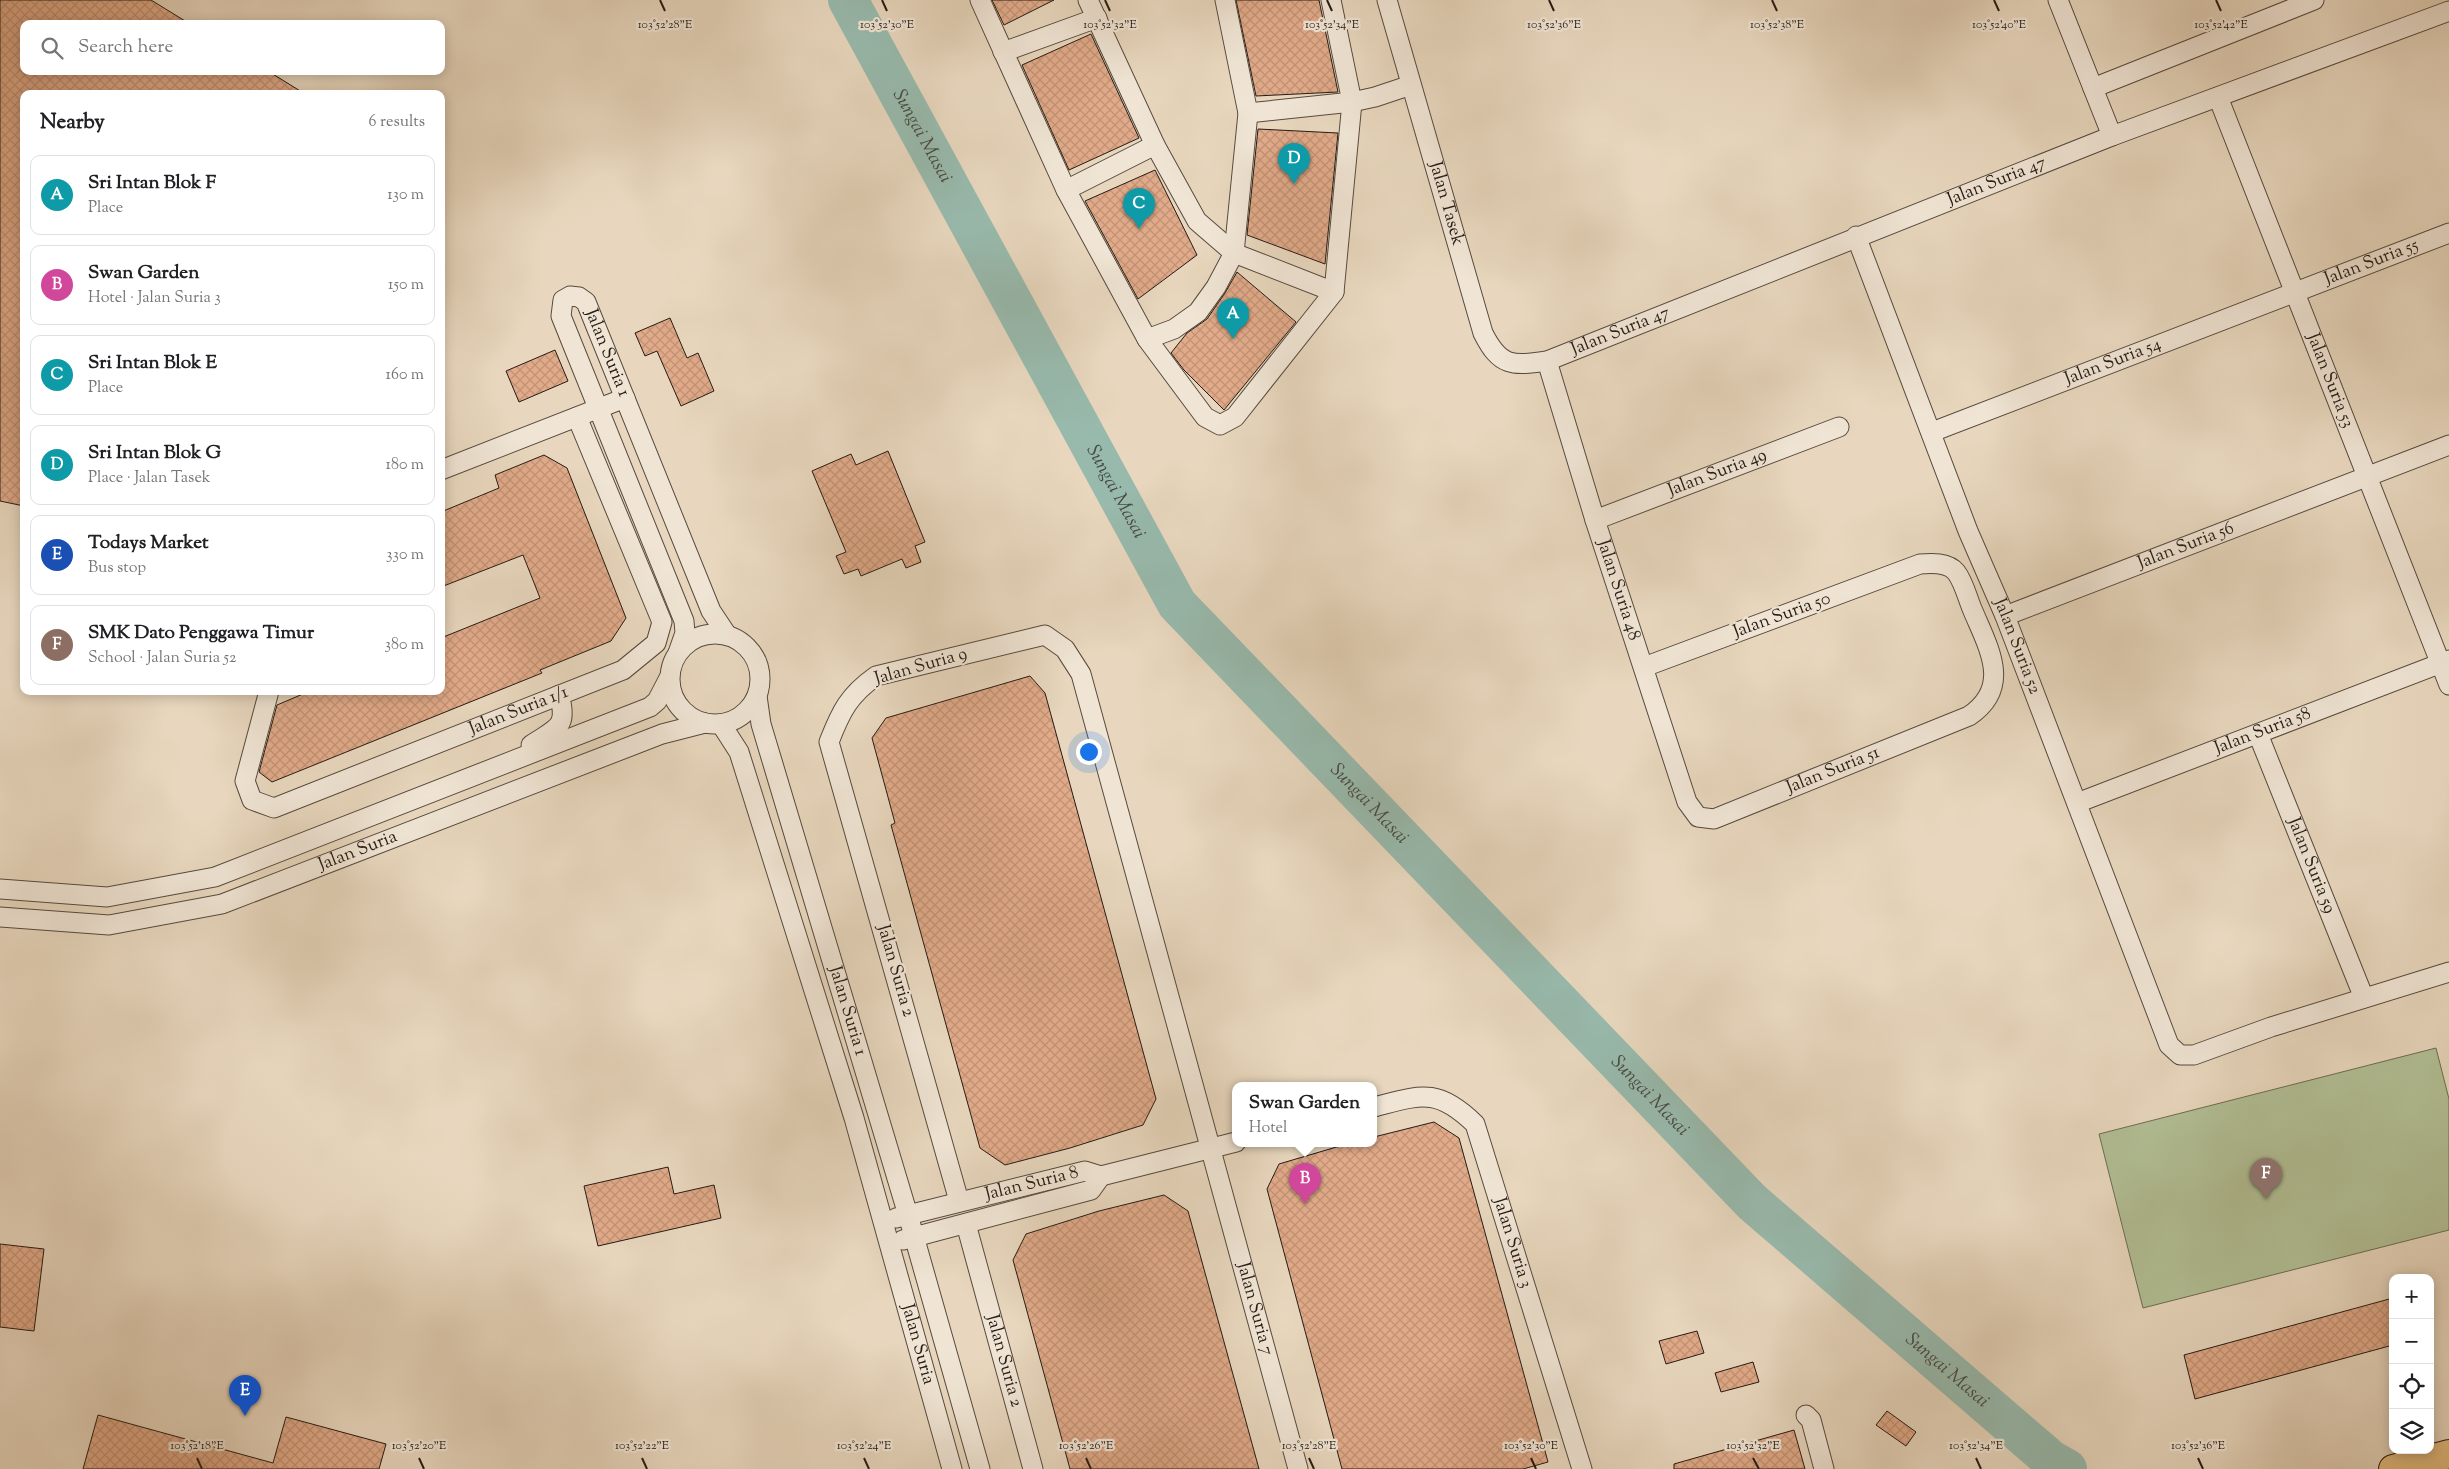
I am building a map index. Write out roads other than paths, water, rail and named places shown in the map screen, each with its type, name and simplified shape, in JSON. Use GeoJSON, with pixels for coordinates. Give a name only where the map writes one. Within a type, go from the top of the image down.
{"type":"FeatureCollection","features":[{"type":"Feature","properties":{"kind":"main road"},"geometry":{"type":"LineString","coordinates":[[2393,1469],[2449,1454]]}},
{"type":"Feature","properties":{"kind":"street"},"geometry":{"type":"LineString","coordinates":[[980,0],[1066,190],[1147,339],[1205,417],[1220,424],[1235,418],[1334,292],[1352,102],[1331,0]]}},
{"type":"Feature","properties":{"kind":"street"},"geometry":{"type":"LineString","coordinates":[[1088,0],[1155,145],[1197,221],[1234,253],[1334,292]]}},
{"type":"Feature","properties":{"kind":"street"},"geometry":{"type":"LineString","coordinates":[[1147,339],[1174,329],[1198,312],[1216,287],[1234,253],[1248,113],[1225,0]]}},
{"type":"Feature","properties":{"kind":"street","name":"Jalan Tasek"},"geometry":{"type":"LineString","coordinates":[[1387,0],[1483,333],[1491,348],[1506,362],[1524,364],[1547,361]]}},
{"type":"Feature","properties":{"kind":"street"},"geometry":{"type":"LineString","coordinates":[[2058,0],[2112,136]]}},
{"type":"Feature","properties":{"kind":"street"},"geometry":{"type":"LineString","coordinates":[[2093,88],[2314,0]]}},
{"type":"Feature","properties":{"kind":"street","name":"Jalan Suria 47"},"geometry":{"type":"LineString","coordinates":[[1547,361],[1856,236],[2112,136],[2449,11]]}},
{"type":"Feature","properties":{"kind":"street"},"geometry":{"type":"LineString","coordinates":[[1003,52],[1097,18]]}},
{"type":"Feature","properties":{"kind":"street"},"geometry":{"type":"LineString","coordinates":[[1248,113],[1352,102],[1375,97],[1411,85]]}},
{"type":"Feature","properties":{"kind":"street","name":"Jalan Suria 53"},"geometry":{"type":"LineString","coordinates":[[2218,97],[2366,475],[2445,662],[2449,685]]}},
{"type":"Feature","properties":{"kind":"street"},"geometry":{"type":"LineString","coordinates":[[1066,190],[1155,145]]}},
{"type":"Feature","properties":{"kind":"street","name":"Jalan Suria 55"},"geometry":{"type":"LineString","coordinates":[[2294,293],[2449,233]]}},
{"type":"Feature","properties":{"kind":"street","name":"Jalan Suria 52"},"geometry":{"type":"LineString","coordinates":[[1856,236],[1968,531],[2018,649],[2169,1045],[2180,1055],[2194,1054],[2271,1027],[2364,998]]}},
{"type":"Feature","properties":{"kind":"street","name":"Jalan Suria 54"},"geometry":{"type":"LineString","coordinates":[[1932,432],[2294,293]]}},
{"type":"Feature","properties":{"kind":"street","name":"Jalan Suria 1"},"geometry":{"type":"LineString","coordinates":[[680,650],[685,633],[684,621],[561,316],[563,300],[570,296],[579,297],[586,302],[711,611],[727,635]]}},
{"type":"Feature","properties":{"kind":"street","name":"Jalan Suria 48"},"geometry":{"type":"LineString","coordinates":[[1547,361],[1595,520],[1688,802],[1698,817]]}},
{"type":"Feature","properties":{"kind":"street"},"geometry":{"type":"LineString","coordinates":[[445,468],[625,398]]}},
{"type":"Feature","properties":{"kind":"street","name":"Jalan Suria 1/1"},"geometry":{"type":"LineString","coordinates":[[267,695],[245,781],[252,800],[274,808],[623,670],[656,643],[662,622],[577,416]]}},
{"type":"Feature","properties":{"kind":"street","name":"Jalan Suria 49"},"geometry":{"type":"LineString","coordinates":[[1595,520],[1840,427]]}},
{"type":"Feature","properties":{"kind":"street","name":"Jalan Suria 56"},"geometry":{"type":"LineString","coordinates":[[2005,616],[2366,475],[2449,445]]}},
{"type":"Feature","properties":{"kind":"street","name":"Jalan Suria 50"},"geometry":{"type":"LineString","coordinates":[[1644,667],[1920,564],[1941,564],[1956,572],[1994,659]]}},
{"type":"Feature","properties":{"kind":"street"},"geometry":{"type":"LineString","coordinates":[[705,634],[727,635],[744,644],[753,655],[759,667],[760,681],[757,696],[748,709],[736,719],[713,724],[690,718],[679,708],[671,694],[669,678],[672,663],[680,650],[691,640],[705,634]]}},
{"type":"Feature","properties":{"kind":"street","name":"Jalan Suria 9"},"geometry":{"type":"LineString","coordinates":[[829,742],[841,711],[860,688],[876,676],[1045,635]]}},
{"type":"Feature","properties":{"kind":"street","name":"Jalan Suria 7"},"geometry":{"type":"LineString","coordinates":[[1045,635],[1065,649],[1081,674],[1298,1469]]}},
{"type":"Feature","properties":{"kind":"street"},"geometry":{"type":"LineString","coordinates":[[1994,659],[2018,649]]}},
{"type":"Feature","properties":{"kind":"street","name":"Jalan Suria 51"},"geometry":{"type":"LineString","coordinates":[[1698,817],[1714,819],[1969,716],[1981,708],[1990,695],[1994,677],[1994,659]]}},
{"type":"Feature","properties":{"kind":"street","name":"Jalan Suria 58"},"geometry":{"type":"LineString","coordinates":[[2077,803],[2445,662]]}},
{"type":"Feature","properties":{"kind":"street","name":"Jalan Suria"},"geometry":{"type":"LineString","coordinates":[[0,889],[107,897],[215,877],[650,707],[657,701],[669,678]]}},
{"type":"Feature","properties":{"kind":"street"},"geometry":{"type":"LineString","coordinates":[[506,763],[558,726],[564,715],[559,695]]}},
{"type":"Feature","properties":{"kind":"street","name":"Jalan Suria 1"},"geometry":{"type":"LineString","coordinates":[[757,696],[760,724],[940,1326]]}},
{"type":"Feature","properties":{"kind":"street","name":"Jalan Suria 1"},"geometry":{"type":"LineString","coordinates":[[713,724],[739,752],[854,1118],[882,1222]]}},
{"type":"Feature","properties":{"kind":"street","name":"Jalan Suria"},"geometry":{"type":"LineString","coordinates":[[0,917],[108,925],[222,904],[662,734],[713,724]]}},
{"type":"Feature","properties":{"kind":"street","name":"Jalan Suria 59"},"geometry":{"type":"LineString","coordinates":[[2258,734],[2364,998]]}},
{"type":"Feature","properties":{"kind":"street","name":"Jalan Suria 2"},"geometry":{"type":"LineString","coordinates":[[829,742],[960,1201]]}},
{"type":"Feature","properties":{"kind":"street"},"geometry":{"type":"LineString","coordinates":[[2364,998],[2449,972]]}},
{"type":"Feature","properties":{"kind":"street","name":"Jalan Suria 3"},"geometry":{"type":"LineString","coordinates":[[1377,1106],[1423,1095],[1444,1100],[1461,1111],[1475,1124],[1582,1469]]}},
{"type":"Feature","properties":{"kind":"street"},"geometry":{"type":"LineString","coordinates":[[1211,1149],[1232,1143]]}},
{"type":"Feature","properties":{"kind":"street","name":"Jalan Suria 8"},"geometry":{"type":"LineString","coordinates":[[882,1222],[1085,1171],[1101,1176],[1211,1149]]}},
{"type":"Feature","properties":{"kind":"street"},"geometry":{"type":"LineString","coordinates":[[888,1244],[1091,1190],[1101,1176]]}},
{"type":"Feature","properties":{"kind":"street","name":"Jalan Suria"},"geometry":{"type":"LineString","coordinates":[[882,1222],[952,1469]]}},
{"type":"Feature","properties":{"kind":"street","name":"Jalan Suria 2"},"geometry":{"type":"LineString","coordinates":[[966,1224],[1033,1469]]}},
{"type":"Feature","properties":{"kind":"street","name":"Jalan Suria"},"geometry":{"type":"LineString","coordinates":[[940,1326],[980,1469]]}},
{"type":"Feature","properties":{"kind":"street"},"geometry":{"type":"LineString","coordinates":[[1806,1415],[1811,1420],[1824,1469]]}},
{"type":"Feature","properties":{"kind":"waterway","name":"Sungai Masai"},"geometry":{"type":"LineString","coordinates":[[848,0],[1177,604],[1752,1202],[2051,1460],[2067,1469]]}},
{"type":"Feature","properties":{"kind":"place","name":"Sri Intan Blok G"},"geometry":{"type":"Point","coordinates":[1294,184]}},
{"type":"Feature","properties":{"kind":"place","name":"Sri Intan Blok E"},"geometry":{"type":"Point","coordinates":[1139,229]}},
{"type":"Feature","properties":{"kind":"place","name":"Sri Intan Blok F"},"geometry":{"type":"Point","coordinates":[1233,339]}},
{"type":"Feature","properties":{"kind":"place","name":"SMK Dato Penggawa Timur"},"geometry":{"type":"Point","coordinates":[2266,1199]}},
{"type":"Feature","properties":{"kind":"place","name":"Swan Garden"},"geometry":{"type":"Point","coordinates":[1305,1204]}},
{"type":"Feature","properties":{"kind":"place","name":"Todays Market"},"geometry":{"type":"Point","coordinates":[245,1416]}}]}
